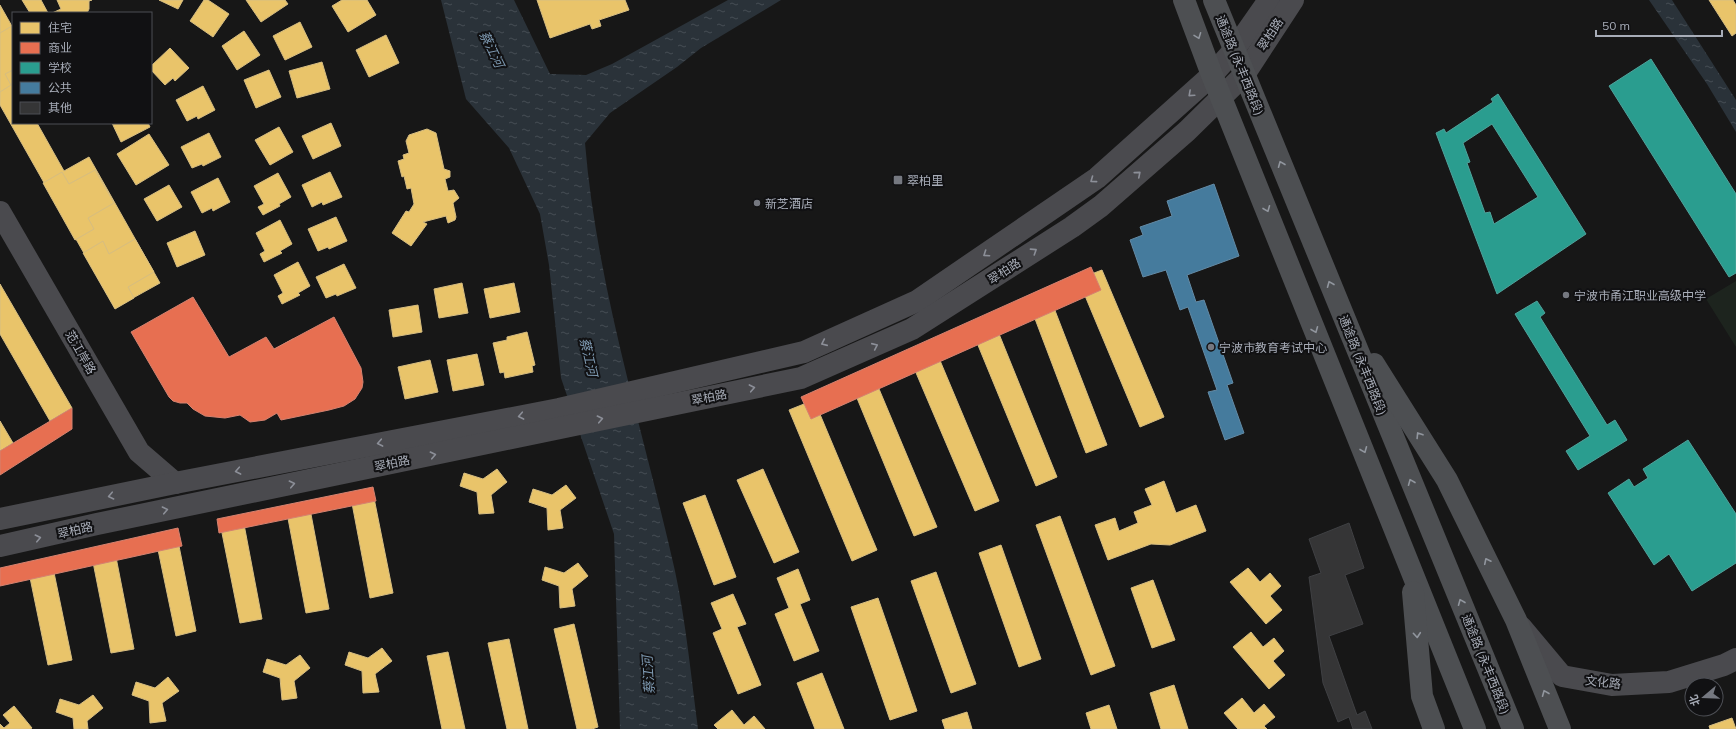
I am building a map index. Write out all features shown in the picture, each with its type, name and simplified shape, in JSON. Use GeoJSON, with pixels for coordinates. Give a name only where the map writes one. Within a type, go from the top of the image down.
{"type":"FeatureCollection","features":[{"type":"Feature","properties":{"kind":"main road"},"geometry":{"type":"LineString","coordinates":[[1184,0],[1212,75],[1475,729]]}},
{"type":"Feature","properties":{"kind":"main road","name":"通途路 (永丰西路段)"},"geometry":{"type":"LineString","coordinates":[[1214,0],[1513,729]]}},
{"type":"Feature","properties":{"kind":"main road","name":"翠柏路"},"geometry":{"type":"LineString","coordinates":[[0,546],[657,397],[804,352],[917,301],[1097,178],[1212,75],[1234,50],[1269,0]]}},
{"type":"Feature","properties":{"kind":"main road","name":"翠柏路"},"geometry":{"type":"LineString","coordinates":[[657,397],[801,378],[912,329],[1072,227],[1095,210],[1187,131],[1244,75],[1293,0]]}},
{"type":"Feature","properties":{"kind":"main road","name":"范江岸路"},"geometry":{"type":"LineString","coordinates":[[0,212],[139,452],[175,483]]}},
{"type":"Feature","properties":{"kind":"main road"},"geometry":{"type":"LineString","coordinates":[[1342,312],[1447,480],[1516,620],[1560,729]]}},
{"type":"Feature","properties":{"kind":"main road","name":"翠柏路"},"geometry":{"type":"LineString","coordinates":[[0,519],[175,483],[561,418]]}},
{"type":"Feature","properties":{"kind":"main road"},"geometry":{"type":"LineString","coordinates":[[1411,569],[1422,696],[1434,729]]}},
{"type":"Feature","properties":{"kind":"main road","name":"文化路"},"geometry":{"type":"LineString","coordinates":[[1516,620],[1562,676],[1612,686],[1669,682],[1724,665],[1736,659]]}},
{"type":"Feature","properties":{"kind":"shaded area"},"geometry":{"type":"Polygon","coordinates":[[[1736,281],[1736,347],[1706,299],[1736,281]]]}},
{"type":"Feature","properties":{"kind":"water","name":"蔡江河"},"geometry":{"type":"Polygon","coordinates":[[[441,0],[514,0],[550,74],[586,75],[612,64],[728,0],[781,0],[701,48],[677,67],[610,113],[585,143],[591,197],[610,305],[679,590],[698,729],[620,729],[614,534],[561,378],[549,265],[540,214],[509,148],[466,99],[441,0]]]}},
{"type":"Feature","properties":{"kind":"water"},"geometry":{"type":"Polygon","coordinates":[[[1649,0],[1672,0],[1736,100],[1736,132],[1707,84],[1649,0]]]}},
{"type":"Feature","properties":{"kind":"building: 住宅"},"geometry":{"type":"Polygon","coordinates":[[[22,0],[41,0],[47,12],[29,12],[22,0]]]}},
{"type":"Feature","properties":{"kind":"building: 住宅"},"geometry":{"type":"Polygon","coordinates":[[[57,0],[92,0],[89,1],[88,12],[54,12],[61,9],[57,0]]]}},
{"type":"Feature","properties":{"kind":"building: 住宅"},"geometry":{"type":"Polygon","coordinates":[[[159,0],[183,0],[178,9],[159,0]]]}},
{"type":"Feature","properties":{"kind":"building: 住宅"},"geometry":{"type":"Polygon","coordinates":[[[204,0],[208,0],[229,14],[213,37],[190,21],[204,0]]]}},
{"type":"Feature","properties":{"kind":"building: 住宅"},"geometry":{"type":"Polygon","coordinates":[[[246,0],[285,0],[288,4],[261,22],[246,0]]]}},
{"type":"Feature","properties":{"kind":"building: 住宅"},"geometry":{"type":"Polygon","coordinates":[[[342,0],[367,0],[376,15],[348,32],[332,6],[342,0]]]}},
{"type":"Feature","properties":{"kind":"building: 住宅"},"geometry":{"type":"Polygon","coordinates":[[[537,0],[625,0],[629,10],[599,20],[601,26],[592,29],[590,24],[550,38],[537,0]]]}},
{"type":"Feature","properties":{"kind":"building: 住宅"},"geometry":{"type":"Polygon","coordinates":[[[1709,0],[1733,0],[1736,5],[1736,33],[1732,36],[1709,0]]]}},
{"type":"Feature","properties":{"kind":"building: 住宅"},"geometry":{"type":"Polygon","coordinates":[[[0,5],[12,26],[12,124],[38,124],[64,171],[89,157],[160,283],[115,308],[0,105],[0,5]]]}},
{"type":"Feature","properties":{"kind":"building: 住宅"},"geometry":{"type":"Polygon","coordinates":[[[300,22],[312,47],[285,60],[273,36],[300,22]]]}},
{"type":"Feature","properties":{"kind":"building: 住宅"},"geometry":{"type":"Polygon","coordinates":[[[12,26],[12,70],[5,74],[11,85],[0,92],[0,33],[12,26]]]}},
{"type":"Feature","properties":{"kind":"building: 住宅"},"geometry":{"type":"Polygon","coordinates":[[[244,31],[260,55],[237,70],[222,46],[244,31]]]}},
{"type":"Feature","properties":{"kind":"building: 住宅"},"geometry":{"type":"Polygon","coordinates":[[[386,35],[399,63],[369,77],[356,50],[386,35]]]}},
{"type":"Feature","properties":{"kind":"building: 住宅"},"geometry":{"type":"Polygon","coordinates":[[[170,48],[189,68],[175,81],[173,78],[165,85],[152,71],[152,65],[170,48]]]}},
{"type":"Feature","properties":{"kind":"building: 住宅"},"geometry":{"type":"Polygon","coordinates":[[[322,62],[330,89],[297,98],[289,71],[322,62]]]}},
{"type":"Feature","properties":{"kind":"building: 住宅"},"geometry":{"type":"Polygon","coordinates":[[[269,70],[281,97],[256,108],[244,80],[269,70]]]}},
{"type":"Feature","properties":{"kind":"building: 住宅"},"geometry":{"type":"Polygon","coordinates":[[[203,86],[215,110],[198,119],[197,116],[187,121],[176,100],[203,86]]]}},
{"type":"Feature","properties":{"kind":"building: 住宅"},"geometry":{"type":"Polygon","coordinates":[[[331,123],[341,146],[313,159],[302,136],[331,123]]]}},
{"type":"Feature","properties":{"kind":"building: 住宅"},"geometry":{"type":"Polygon","coordinates":[[[112,124],[148,124],[150,127],[121,142],[112,124]]]}},
{"type":"Feature","properties":{"kind":"building: 住宅"},"geometry":{"type":"Polygon","coordinates":[[[279,127],[293,152],[270,165],[255,140],[279,127]]]}},
{"type":"Feature","properties":{"kind":"building: 住宅"},"geometry":{"type":"Polygon","coordinates":[[[427,129],[436,133],[444,169],[450,171],[450,177],[445,179],[448,191],[454,190],[459,198],[453,203],[456,217],[455,220],[448,223],[446,216],[423,222],[427,224],[411,246],[392,233],[406,211],[409,212],[414,204],[411,188],[407,189],[398,161],[404,159],[403,155],[409,153],[406,141],[409,135],[427,129]]]}},
{"type":"Feature","properties":{"kind":"building: 住宅"},"geometry":{"type":"Polygon","coordinates":[[[209,133],[221,157],[203,166],[202,164],[192,168],[181,147],[209,133]]]}},
{"type":"Feature","properties":{"kind":"building: 住宅"},"geometry":{"type":"Polygon","coordinates":[[[149,134],[169,165],[136,185],[117,154],[149,134]]]}},
{"type":"Feature","properties":{"kind":"building: 住宅"},"geometry":{"type":"Polygon","coordinates":[[[95,170],[114,203],[88,218],[94,229],[75,240],[43,183],[62,172],[69,184],[95,170]]]}},
{"type":"Feature","properties":{"kind":"building: 住宅"},"geometry":{"type":"Polygon","coordinates":[[[330,172],[342,197],[323,205],[322,202],[312,207],[302,185],[330,172]]]}},
{"type":"Feature","properties":{"kind":"building: 住宅"},"geometry":{"type":"Polygon","coordinates":[[[278,173],[291,197],[279,204],[280,206],[263,215],[258,207],[264,204],[254,186],[278,173]]]}},
{"type":"Feature","properties":{"kind":"building: 住宅"},"geometry":{"type":"Polygon","coordinates":[[[218,178],[230,202],[213,211],[212,208],[202,213],[191,192],[218,178]]]}},
{"type":"Feature","properties":{"kind":"building: 住宅"},"geometry":{"type":"Polygon","coordinates":[[[169,185],[182,207],[157,221],[144,199],[169,185]]]}},
{"type":"Feature","properties":{"kind":"building: 住宅"},"geometry":{"type":"Polygon","coordinates":[[[336,217],[347,241],[329,249],[328,247],[318,251],[308,229],[336,217]]]}},
{"type":"Feature","properties":{"kind":"building: 住宅"},"geometry":{"type":"Polygon","coordinates":[[[280,220],[292,244],[280,251],[282,253],[264,262],[260,254],[265,251],[256,233],[280,220]]]}},
{"type":"Feature","properties":{"kind":"building: 住宅"},"geometry":{"type":"Polygon","coordinates":[[[195,231],[205,255],[177,267],[167,243],[195,231]]]}},
{"type":"Feature","properties":{"kind":"building: 住宅"},"geometry":{"type":"Polygon","coordinates":[[[135,239],[154,272],[128,287],[134,298],[115,309],[83,253],[103,241],[109,254],[135,239]]]}},
{"type":"Feature","properties":{"kind":"building: 住宅"},"geometry":{"type":"Polygon","coordinates":[[[298,262],[310,286],[298,293],[300,295],[282,304],[278,296],[283,293],[274,275],[298,262]]]}},
{"type":"Feature","properties":{"kind":"building: 住宅"},"geometry":{"type":"Polygon","coordinates":[[[344,264],[356,288],[337,296],[336,294],[326,298],[316,277],[344,264]]]}},
{"type":"Feature","properties":{"kind":"building: 住宅"},"geometry":{"type":"Polygon","coordinates":[[[1102,270],[1164,417],[1140,427],[1078,279],[1102,270]]]}},
{"type":"Feature","properties":{"kind":"building: 住宅"},"geometry":{"type":"Polygon","coordinates":[[[462,283],[468,313],[439,318],[434,289],[462,283]]]}},
{"type":"Feature","properties":{"kind":"building: 住宅"},"geometry":{"type":"Polygon","coordinates":[[[514,283],[520,312],[490,318],[484,289],[514,283]]]}},
{"type":"Feature","properties":{"kind":"building: 住宅"},"geometry":{"type":"Polygon","coordinates":[[[0,284],[72,408],[50,421],[0,334],[0,284]]]}},
{"type":"Feature","properties":{"kind":"building: 住宅"},"geometry":{"type":"Polygon","coordinates":[[[1049,295],[1107,445],[1086,453],[1029,303],[1049,295]]]}},
{"type":"Feature","properties":{"kind":"building: 住宅"},"geometry":{"type":"Polygon","coordinates":[[[418,305],[422,332],[393,337],[389,310],[418,305]]]}},
{"type":"Feature","properties":{"kind":"building: 住宅"},"geometry":{"type":"Polygon","coordinates":[[[197,315],[216,348],[190,363],[196,374],[177,385],[145,329],[165,317],[172,329],[197,315]]]}},
{"type":"Feature","properties":{"kind":"building: 住宅"},"geometry":{"type":"Polygon","coordinates":[[[995,324],[1057,477],[1036,486],[973,333],[995,324]]]}},
{"type":"Feature","properties":{"kind":"building: 住宅"},"geometry":{"type":"Polygon","coordinates":[[[527,332],[535,365],[532,366],[533,372],[505,378],[504,372],[500,373],[493,343],[507,340],[507,337],[527,332]]]}},
{"type":"Feature","properties":{"kind":"building: 住宅"},"geometry":{"type":"Polygon","coordinates":[[[293,339],[313,372],[286,387],[293,398],[274,409],[241,352],[261,341],[268,353],[293,339]]]}},
{"type":"Feature","properties":{"kind":"building: 住宅"},"geometry":{"type":"Polygon","coordinates":[[[936,351],[999,501],[975,511],[911,361],[936,351]]]}},
{"type":"Feature","properties":{"kind":"building: 住宅"},"geometry":{"type":"Polygon","coordinates":[[[477,354],[484,385],[453,391],[447,360],[477,354]]]}},
{"type":"Feature","properties":{"kind":"building: 住宅"},"geometry":{"type":"Polygon","coordinates":[[[430,360],[438,392],[405,399],[398,367],[430,360]]]}},
{"type":"Feature","properties":{"kind":"building: 住宅"},"geometry":{"type":"Polygon","coordinates":[[[874,377],[937,527],[914,536],[852,386],[874,377]]]}},
{"type":"Feature","properties":{"kind":"building: 住宅"},"geometry":{"type":"Polygon","coordinates":[[[814,400],[877,550],[852,561],[789,410],[814,400]]]}},
{"type":"Feature","properties":{"kind":"building: 住宅"},"geometry":{"type":"Polygon","coordinates":[[[0,421],[13,443],[0,451],[0,421]]]}},
{"type":"Feature","properties":{"kind":"building: 住宅"},"geometry":{"type":"Polygon","coordinates":[[[497,469],[507,482],[491,495],[494,513],[479,514],[477,492],[460,486],[464,473],[483,479],[497,469]]]}},
{"type":"Feature","properties":{"kind":"building: 住宅"},"geometry":{"type":"Polygon","coordinates":[[[763,469],[799,552],[774,563],[737,480],[763,469]]]}},
{"type":"Feature","properties":{"kind":"building: 住宅"},"geometry":{"type":"Polygon","coordinates":[[[1164,481],[1176,513],[1196,505],[1206,531],[1170,545],[1151,544],[1108,560],[1095,525],[1115,518],[1119,531],[1138,523],[1134,512],[1152,505],[1145,489],[1164,481]]]}},
{"type":"Feature","properties":{"kind":"building: 住宅"},"geometry":{"type":"Polygon","coordinates":[[[566,485],[576,498],[560,510],[563,528],[548,530],[547,508],[529,502],[533,489],[552,495],[566,485]]]}},
{"type":"Feature","properties":{"kind":"building: 住宅"},"geometry":{"type":"Polygon","coordinates":[[[373,493],[393,593],[370,598],[351,498],[373,493]]]}},
{"type":"Feature","properties":{"kind":"building: 住宅"},"geometry":{"type":"Polygon","coordinates":[[[705,495],[736,577],[714,585],[683,503],[705,495]]]}},
{"type":"Feature","properties":{"kind":"building: 住宅"},"geometry":{"type":"Polygon","coordinates":[[[310,509],[329,609],[306,613],[287,513],[310,509]]]}},
{"type":"Feature","properties":{"kind":"building: 住宅"},"geometry":{"type":"Polygon","coordinates":[[[1060,516],[1115,666],[1091,675],[1036,525],[1060,516]]]}},
{"type":"Feature","properties":{"kind":"building: 住宅"},"geometry":{"type":"Polygon","coordinates":[[[243,519],[262,619],[240,623],[220,523],[243,519]]]}},
{"type":"Feature","properties":{"kind":"building: 住宅"},"geometry":{"type":"Polygon","coordinates":[[[177,536],[196,631],[176,636],[156,540],[177,536]]]}},
{"type":"Feature","properties":{"kind":"building: 住宅"},"geometry":{"type":"Polygon","coordinates":[[[1001,545],[1041,659],[1019,667],[979,553],[1001,545]]]}},
{"type":"Feature","properties":{"kind":"building: 住宅"},"geometry":{"type":"Polygon","coordinates":[[[114,547],[134,649],[111,653],[91,552],[114,547]]]}},
{"type":"Feature","properties":{"kind":"building: 住宅"},"geometry":{"type":"Polygon","coordinates":[[[51,558],[72,660],[48,665],[27,563],[51,558]]]}},
{"type":"Feature","properties":{"kind":"building: 住宅"},"geometry":{"type":"Polygon","coordinates":[[[578,563],[588,576],[572,589],[575,606],[560,608],[559,586],[542,580],[545,567],[564,573],[578,563]]]}},
{"type":"Feature","properties":{"kind":"building: 住宅"},"geometry":{"type":"Polygon","coordinates":[[[1248,568],[1260,582],[1270,573],[1281,586],[1270,596],[1282,610],[1266,624],[1230,582],[1248,568]]]}},
{"type":"Feature","properties":{"kind":"building: 住宅"},"geometry":{"type":"Polygon","coordinates":[[[798,569],[810,600],[800,604],[819,651],[794,661],[775,614],[789,608],[777,578],[798,569]]]}},
{"type":"Feature","properties":{"kind":"building: 住宅"},"geometry":{"type":"Polygon","coordinates":[[[936,572],[976,684],[951,693],[911,581],[936,572]]]}},
{"type":"Feature","properties":{"kind":"building: 住宅"},"geometry":{"type":"Polygon","coordinates":[[[1153,580],[1175,640],[1152,648],[1131,588],[1153,580]]]}},
{"type":"Feature","properties":{"kind":"building: 住宅"},"geometry":{"type":"Polygon","coordinates":[[[733,594],[746,624],[737,627],[761,685],[738,694],[713,633],[722,629],[711,603],[733,594]]]}},
{"type":"Feature","properties":{"kind":"building: 住宅"},"geometry":{"type":"Polygon","coordinates":[[[878,598],[917,711],[890,720],[851,607],[878,598]]]}},
{"type":"Feature","properties":{"kind":"building: 住宅"},"geometry":{"type":"Polygon","coordinates":[[[574,624],[598,727],[592,729],[577,729],[554,629],[574,624]]]}},
{"type":"Feature","properties":{"kind":"building: 住宅"},"geometry":{"type":"Polygon","coordinates":[[[1251,632],[1263,647],[1274,638],[1284,651],[1273,661],[1285,675],[1269,689],[1233,647],[1251,632]]]}},
{"type":"Feature","properties":{"kind":"building: 住宅"},"geometry":{"type":"Polygon","coordinates":[[[509,639],[528,729],[507,729],[488,643],[509,639]]]}},
{"type":"Feature","properties":{"kind":"building: 住宅"},"geometry":{"type":"Polygon","coordinates":[[[382,648],[392,661],[375,674],[379,692],[363,693],[362,671],[345,665],[349,652],[368,658],[382,648]]]}},
{"type":"Feature","properties":{"kind":"building: 住宅"},"geometry":{"type":"Polygon","coordinates":[[[448,652],[465,729],[442,729],[427,656],[448,652]]]}},
{"type":"Feature","properties":{"kind":"building: 住宅"},"geometry":{"type":"Polygon","coordinates":[[[300,655],[310,668],[294,681],[297,698],[282,700],[280,678],[263,672],[267,659],[286,665],[300,655]]]}},
{"type":"Feature","properties":{"kind":"building: 住宅"},"geometry":{"type":"Polygon","coordinates":[[[822,673],[844,729],[815,729],[797,683],[822,673]]]}},
{"type":"Feature","properties":{"kind":"building: 住宅"},"geometry":{"type":"Polygon","coordinates":[[[168,677],[179,691],[162,703],[166,721],[150,723],[149,701],[132,695],[136,682],[155,688],[168,677]]]}},
{"type":"Feature","properties":{"kind":"building: 住宅"},"geometry":{"type":"Polygon","coordinates":[[[1174,685],[1188,729],[1161,729],[1150,693],[1174,685]]]}},
{"type":"Feature","properties":{"kind":"building: 住宅"},"geometry":{"type":"Polygon","coordinates":[[[93,695],[103,708],[87,721],[88,729],[74,729],[73,718],[56,712],[60,699],[79,705],[93,695]]]}},
{"type":"Feature","properties":{"kind":"building: 住宅"},"geometry":{"type":"Polygon","coordinates":[[[1242,698],[1254,713],[1264,704],[1275,717],[1264,726],[1267,729],[1238,729],[1224,713],[1242,698]]]}},
{"type":"Feature","properties":{"kind":"building: 住宅"},"geometry":{"type":"Polygon","coordinates":[[[1109,705],[1117,729],[1091,729],[1086,713],[1109,705]]]}},
{"type":"Feature","properties":{"kind":"building: 住宅"},"geometry":{"type":"Polygon","coordinates":[[[14,706],[32,728],[0,729],[0,724],[4,728],[10,723],[3,715],[14,706]]]}},
{"type":"Feature","properties":{"kind":"building: 住宅"},"geometry":{"type":"Polygon","coordinates":[[[732,710],[744,725],[754,716],[765,729],[718,729],[714,725],[732,710]]]}},
{"type":"Feature","properties":{"kind":"building: 住宅"},"geometry":{"type":"Polygon","coordinates":[[[967,712],[972,729],[945,729],[942,720],[967,712]]]}},
{"type":"Feature","properties":{"kind":"building: 住宅"},"geometry":{"type":"Polygon","coordinates":[[[1732,718],[1736,729],[1710,729],[1709,726],[1732,718]]]}},
{"type":"Feature","properties":{"kind":"building: 商业"},"geometry":{"type":"Polygon","coordinates":[[[1091,267],[1101,290],[811,419],[801,397],[1091,267]]]}},
{"type":"Feature","properties":{"kind":"building: 商业"},"geometry":{"type":"Polygon","coordinates":[[[193,297],[229,357],[266,337],[274,349],[334,317],[361,368],[363,382],[362,388],[355,399],[344,406],[281,420],[277,413],[265,420],[250,422],[240,415],[225,418],[205,416],[193,409],[187,403],[173,401],[169,397],[131,332],[193,297]]]}},
{"type":"Feature","properties":{"kind":"building: 商业"},"geometry":{"type":"Polygon","coordinates":[[[72,408],[72,429],[0,475],[0,451],[72,408]]]}},
{"type":"Feature","properties":{"kind":"building: 商业"},"geometry":{"type":"Polygon","coordinates":[[[373,487],[376,501],[219,533],[217,519],[373,487]]]}},
{"type":"Feature","properties":{"kind":"building: 商业"},"geometry":{"type":"Polygon","coordinates":[[[178,528],[182,546],[0,586],[0,568],[178,528]]]}},
{"type":"Feature","properties":{"kind":"building: 学校"},"geometry":{"type":"Polygon","coordinates":[[[1651,59],[1736,194],[1736,273],[1729,277],[1609,86],[1651,59]]]}},
{"type":"Feature","properties":{"kind":"building: 学校"},"geometry":{"type":"Polygon","coordinates":[[[1498,94],[1586,234],[1497,294],[1436,133],[1444,129],[1446,133],[1493,102],[1491,99],[1498,94]],[[1492,124],[1463,143],[1470,162],[1467,163],[1485,213],[1490,212],[1494,224],[1538,197],[1492,124]]]}},
{"type":"Feature","properties":{"kind":"building: 学校"},"geometry":{"type":"Polygon","coordinates":[[[1537,301],[1545,313],[1540,317],[1607,425],[1615,420],[1627,440],[1578,470],[1566,451],[1590,436],[1515,314],[1537,301]]]}},
{"type":"Feature","properties":{"kind":"building: 学校"},"geometry":{"type":"Polygon","coordinates":[[[1688,440],[1736,514],[1736,563],[1692,591],[1669,554],[1654,565],[1608,493],[1629,479],[1634,487],[1648,478],[1643,469],[1688,440]]]}},
{"type":"Feature","properties":{"kind":"building: 公共","name":"宁波市教育考试中心"},"geometry":{"type":"Polygon","coordinates":[[[1214,184],[1239,256],[1187,275],[1196,302],[1204,300],[1233,383],[1227,385],[1244,433],[1225,440],[1208,392],[1217,390],[1188,307],[1180,310],[1166,270],[1143,277],[1130,240],[1143,235],[1140,227],[1172,216],[1167,201],[1214,184]]]}},
{"type":"Feature","properties":{"kind":"building: 其他"},"geometry":{"type":"Polygon","coordinates":[[[1349,523],[1364,568],[1345,575],[1363,624],[1329,636],[1357,715],[1365,711],[1372,729],[1353,729],[1349,717],[1338,722],[1323,683],[1309,577],[1321,573],[1309,539],[1349,523]]]}},
{"type":"Feature","properties":{"kind":"place","name":"翠柏里"},"geometry":{"type":"Point","coordinates":[898,180]}},
{"type":"Feature","properties":{"kind":"place","name":"新芝酒店"},"geometry":{"type":"Point","coordinates":[757,203]}},
{"type":"Feature","properties":{"kind":"place","name":"宁波市甬江职业高级中学"},"geometry":{"type":"Point","coordinates":[1566,295]}},
{"type":"Feature","properties":{"kind":"place","name":"宁波市教育考试中心"},"geometry":{"type":"Point","coordinates":[1211,347]}}]}
